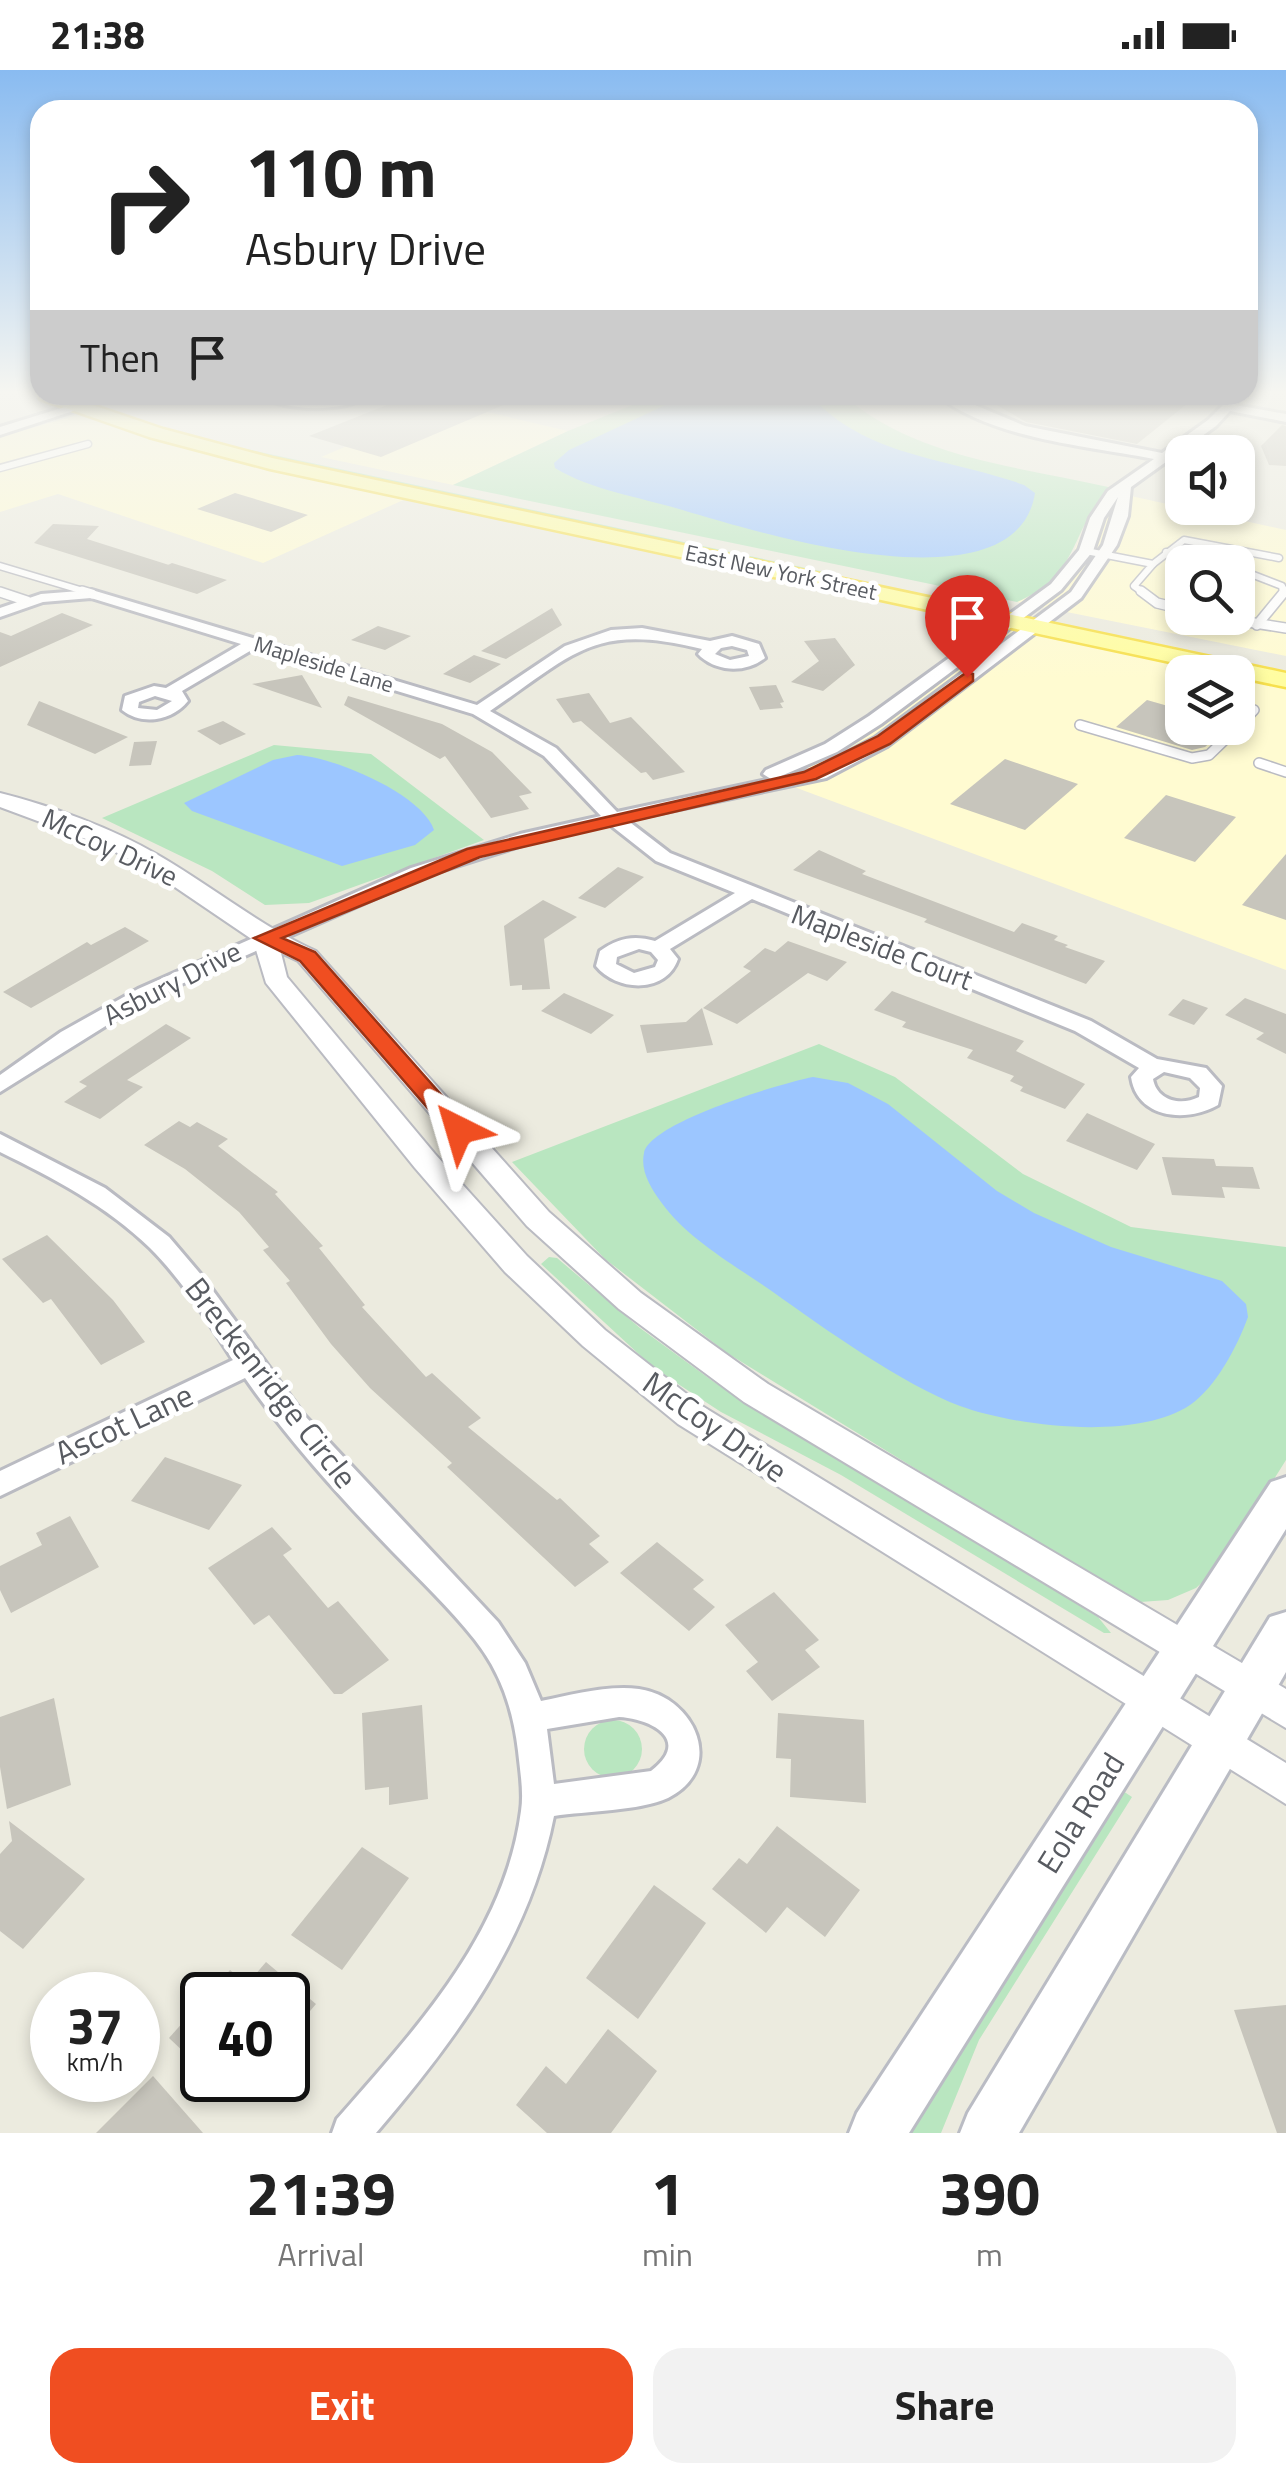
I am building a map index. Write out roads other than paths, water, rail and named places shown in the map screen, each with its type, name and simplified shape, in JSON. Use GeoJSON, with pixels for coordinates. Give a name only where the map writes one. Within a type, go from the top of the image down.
{"type":"FeatureCollection","features":[{"type":"Feature","properties":{"kind":"main road","name":"East New York Street"},"geometry":{"type":"LineString","coordinates":[[384,486],[1030,618],[1286,662]]}},
{"type":"Feature","properties":{"kind":"main road","name":"East New York Street"},"geometry":{"type":"LineString","coordinates":[[1030,618],[1286,680]]}},
{"type":"Feature","properties":{"kind":"main road","name":"Eola Road"},"geometry":{"type":"LineString","coordinates":[[877,2133],[1286,1494]]}},
{"type":"Feature","properties":{"kind":"main road"},"geometry":{"type":"LineString","coordinates":[[988,2133],[1220,1744],[1268,1700],[1286,1631]]}},
{"type":"Feature","properties":{"kind":"street","name":"Asbury Drive"},"geometry":{"type":"LineString","coordinates":[[757,785],[762,778],[831,748],[1095,574],[1126,487]]}},
{"type":"Feature","properties":{"kind":"street","name":"Asbury Drive"},"geometry":{"type":"LineString","coordinates":[[0,1086],[80,1030],[145,992],[452,860],[757,785],[777,786],[810,776],[873,746],[1030,618],[1086,552],[1105,504],[1126,487]]}},
{"type":"Feature","properties":{"kind":"street"},"geometry":{"type":"LineString","coordinates":[[0,613],[28,601],[92,594]]}},
{"type":"Feature","properties":{"kind":"street","name":"Mapleside Lane"},"geometry":{"type":"LineString","coordinates":[[92,594],[479,711],[550,752],[614,820]]}},
{"type":"Feature","properties":{"kind":"street"},"geometry":{"type":"LineString","coordinates":[[479,711],[577,646],[605,635],[646,633],[710,646]]}},
{"type":"Feature","properties":{"kind":"street"},"geometry":{"type":"LineString","coordinates":[[170,692],[253,643]]}},
{"type":"Feature","properties":{"kind":"street","name":"McCoy Drive"},"geometry":{"type":"LineString","coordinates":[[0,800],[102,837],[149,859],[264,938],[308,956],[538,1219],[630,1302],[756,1393],[1268,1700]]}},
{"type":"Feature","properties":{"kind":"street","name":"Mapleside Court"},"geometry":{"type":"LineString","coordinates":[[614,820],[663,858],[1083,1026],[1154,1067]]}},
{"type":"Feature","properties":{"kind":"street"},"geometry":{"type":"LineString","coordinates":[[658,948],[747,894]]}},
{"type":"Feature","properties":{"kind":"street","name":"McCoy Drive"},"geometry":{"type":"LineString","coordinates":[[264,938],[275,978],[413,1146],[516,1264],[594,1338],[690,1415],[1286,1785]]}},
{"type":"Feature","properties":{"kind":"street","name":"Breckenridge Circle"},"geometry":{"type":"LineString","coordinates":[[0,1142],[101,1195],[154,1238],[199,1290],[292,1420],[370,1509],[470,1611],[521,1686],[531,1718],[538,1802],[528,1863],[474,1978],[432,2040],[351,2133]]}},
{"type":"Feature","properties":{"kind":"street","name":"Ascot Lane"},"geometry":{"type":"LineString","coordinates":[[0,1484],[249,1364]]}},
{"type":"Feature","properties":{"kind":"street"},"geometry":{"type":"LineString","coordinates":[[531,1718],[630,1701],[664,1712],[683,1740],[682,1762],[674,1775],[658,1786],[538,1802]]}},
{"type":"Feature","properties":{"kind":"lane"},"geometry":{"type":"LineString","coordinates":[[1173,545],[1195,540],[1218,545]]}},
{"type":"Feature","properties":{"kind":"lane"},"geometry":{"type":"LineString","coordinates":[[1086,552],[1153,564]]}},
{"type":"Feature","properties":{"kind":"lane"},"geometry":{"type":"LineString","coordinates":[[1165,553],[1134,586],[1165,605]]}},
{"type":"Feature","properties":{"kind":"lane"},"geometry":{"type":"LineString","coordinates":[[1255,553],[1279,558]]}},
{"type":"Feature","properties":{"kind":"lane","name":"Mapleside Lane"},"geometry":{"type":"LineString","coordinates":[[0,566],[92,594]]}},
{"type":"Feature","properties":{"kind":"lane"},"geometry":{"type":"LineString","coordinates":[[1255,576],[1282,586],[1285,591],[1257,624]]}},
{"type":"Feature","properties":{"kind":"lane"},"geometry":{"type":"LineString","coordinates":[[0,592],[28,601]]}},
{"type":"Feature","properties":{"kind":"lane"},"geometry":{"type":"LineString","coordinates":[[1257,624],[1286,628]]}},
{"type":"Feature","properties":{"kind":"lane"},"geometry":{"type":"LineString","coordinates":[[1080,724],[1192,758],[1208,755],[1218,745]]}},
{"type":"Feature","properties":{"kind":"lane"},"geometry":{"type":"LineString","coordinates":[[1259,763],[1286,772]]}},
{"type":"Feature","properties":{"kind":"water"},"geometry":{"type":"Polygon","coordinates":[[[1026,486],[1035,493],[1017,530],[981,550],[933,557],[877,555],[818,545],[600,487],[1026,486]]]}},
{"type":"Feature","properties":{"kind":"water"},"geometry":{"type":"Polygon","coordinates":[[[297,755],[332,762],[375,780],[413,803],[434,830],[415,845],[342,866],[192,811],[184,803],[273,760],[297,755]]]}},
{"type":"Feature","properties":{"kind":"water"},"geometry":{"type":"Polygon","coordinates":[[[813,1077],[848,1083],[888,1104],[997,1191],[1034,1213],[1111,1247],[1222,1281],[1246,1304],[1248,1317],[1217,1377],[1190,1405],[1139,1423],[1076,1427],[984,1413],[938,1397],[889,1370],[713,1251],[684,1228],[661,1202],[645,1173],[644,1153],[652,1141],[692,1117],[813,1077]]]}}]}
